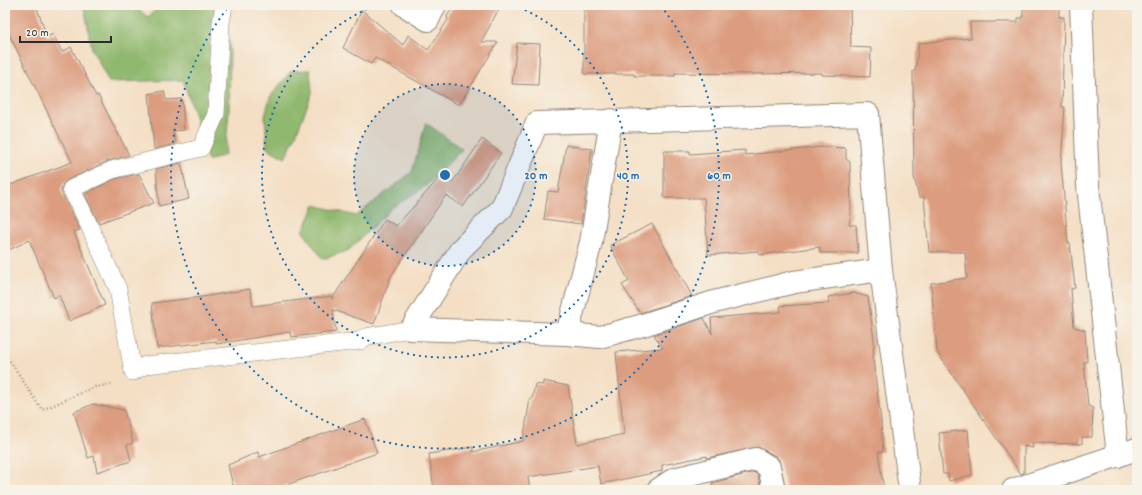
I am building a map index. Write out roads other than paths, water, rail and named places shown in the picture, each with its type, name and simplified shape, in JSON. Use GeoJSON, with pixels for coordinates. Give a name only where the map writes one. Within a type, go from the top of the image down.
{"type":"FeatureCollection","features":[{"type":"Feature","properties":{"kind":"street"},"geometry":{"type":"LineString","coordinates":[[404,5],[428,20],[435,5]]}},
{"type":"Feature","properties":{"kind":"street"},"geometry":{"type":"LineString","coordinates":[[1013,490],[1127,452],[1088,186],[1081,5]]}},
{"type":"Feature","properties":{"kind":"street"},"geometry":{"type":"LineString","coordinates":[[411,329],[461,249],[502,208],[537,123],[868,114],[881,270],[910,490]]}},
{"type":"Feature","properties":{"kind":"street"},"geometry":{"type":"LineString","coordinates":[[567,334],[591,242],[611,120]]}},
{"type":"Feature","properties":{"kind":"street"},"geometry":{"type":"LineString","coordinates":[[411,329],[567,334],[600,337],[644,325],[714,302],[794,282],[881,270]]}},
{"type":"Feature","properties":{"kind":"street"},"geometry":{"type":"LineString","coordinates":[[658,490],[674,479],[756,459],[769,467],[774,490]]}},
{"type":"Feature","properties":{"kind":"lane"},"geometry":{"type":"LineString","coordinates":[[224,5],[221,23],[216,114],[201,148],[112,170],[71,189],[118,289],[133,372],[146,365],[360,341],[365,337],[411,329]]}}]}
